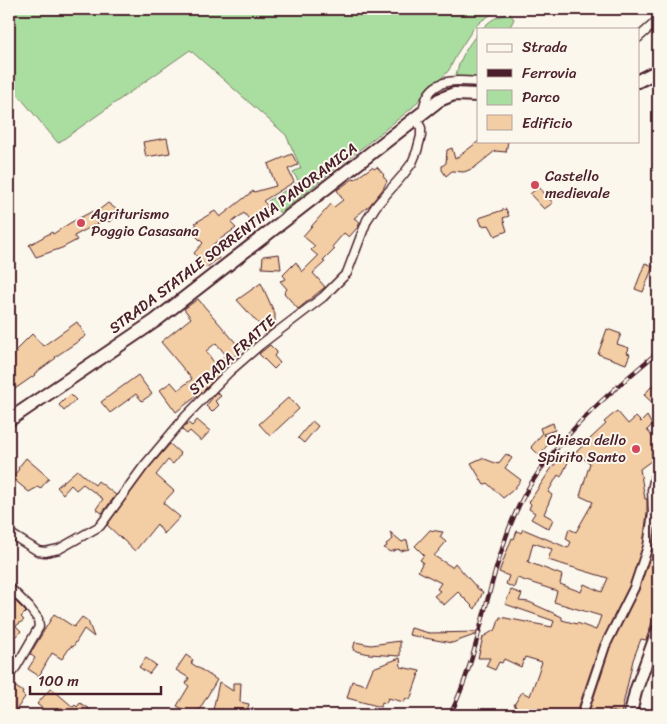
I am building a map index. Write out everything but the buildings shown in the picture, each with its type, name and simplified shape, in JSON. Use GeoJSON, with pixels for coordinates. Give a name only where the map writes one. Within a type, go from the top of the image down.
{"type":"FeatureCollection","features":[{"type":"Feature","properties":{"kind":"main road"},"geometry":{"type":"LineString","coordinates":[[640,80],[658,70]]}},
{"type":"Feature","properties":{"kind":"main road","name":"STRADA STATALE SORRENTINA PANORAMICA"},"geometry":{"type":"LineString","coordinates":[[9,420],[160,318],[439,100],[454,94],[477,95]]}},
{"type":"Feature","properties":{"kind":"street"},"geometry":{"type":"LineString","coordinates":[[640,36],[658,20]]}},
{"type":"Feature","properties":{"kind":"street"},"geometry":{"type":"LineString","coordinates":[[420,115],[425,98],[433,88],[455,80],[477,82]]}},
{"type":"Feature","properties":{"kind":"street","name":"STRADA FRATTE"},"geometry":{"type":"LineString","coordinates":[[9,533],[38,552],[45,552],[59,549],[100,526],[144,466],[186,416],[245,358],[323,297],[347,273],[367,220],[376,206],[389,193],[412,163],[421,136],[420,115]]}},
{"type":"Feature","properties":{"kind":"street"},"geometry":{"type":"LineString","coordinates":[[582,715],[605,646],[634,588],[648,546],[653,513],[652,490],[655,476],[658,475]]}},
{"type":"Feature","properties":{"kind":"street"},"geometry":{"type":"LineString","coordinates":[[9,587],[29,607],[39,622],[37,631],[16,667],[9,675]]}},
{"type":"Feature","properties":{"kind":"street"},"geometry":{"type":"LineString","coordinates":[[630,715],[636,690],[658,630]]}},
{"type":"Feature","properties":{"kind":"green space"},"geometry":{"type":"Polygon","coordinates":[[[9,9],[500,9],[481,21],[473,29],[449,70],[432,85],[412,108],[280,213],[268,201],[299,182],[293,172],[301,168],[286,135],[190,50],[58,143],[9,84],[9,9]]]}},
{"type":"Feature","properties":{"kind":"green space"},"geometry":{"type":"Polygon","coordinates":[[[510,14],[514,19],[510,28],[483,28],[494,18],[510,14]]]}},
{"type":"Feature","properties":{"kind":"green space"},"geometry":{"type":"Polygon","coordinates":[[[477,34],[477,81],[457,77],[456,75],[467,48],[477,34]]]}},
{"type":"Feature","properties":{"kind":"railway"},"geometry":{"type":"LineString","coordinates":[[450,715],[466,676],[503,545],[526,492],[564,439],[610,394],[658,352]]}},
{"type":"Feature","properties":{"kind":"place","name":"Castello medievale"},"geometry":{"type":"Point","coordinates":[535,185]}},
{"type":"Feature","properties":{"kind":"place","name":"Agriturismo Poggio Casasana"},"geometry":{"type":"Point","coordinates":[81,223]}},
{"type":"Feature","properties":{"kind":"place","name":"Chiesa dello Spirito Santo"},"geometry":{"type":"Point","coordinates":[636,449]}}]}
